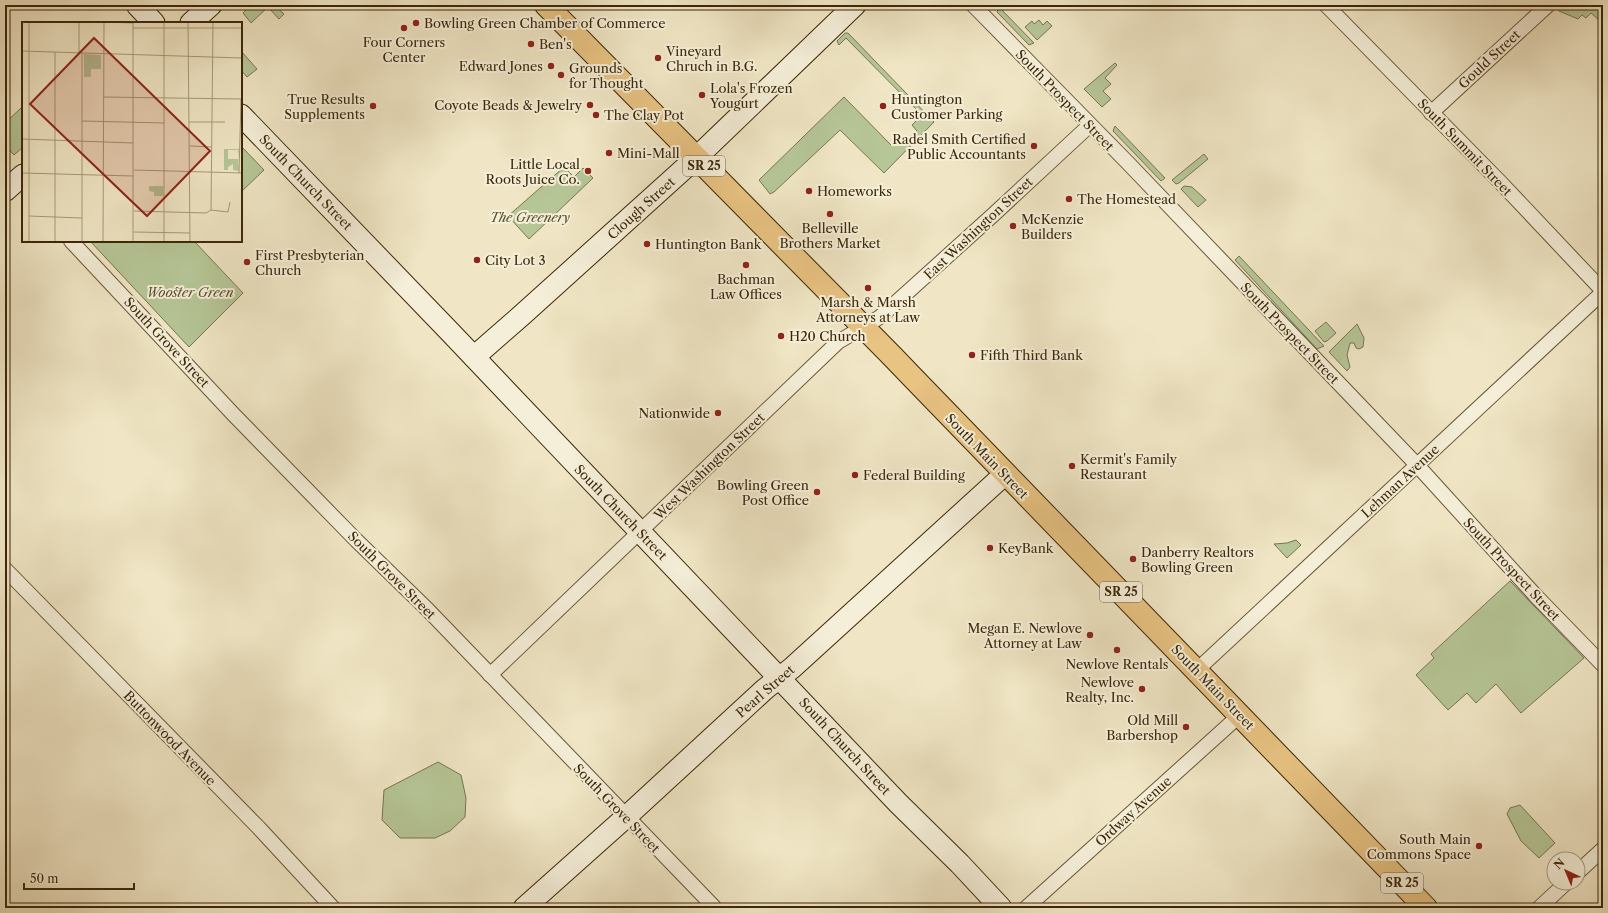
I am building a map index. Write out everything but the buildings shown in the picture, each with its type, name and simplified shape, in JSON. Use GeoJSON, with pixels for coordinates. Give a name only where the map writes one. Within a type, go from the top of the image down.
{"type":"FeatureCollection","features":[{"type":"Feature","properties":{"kind":"main road","name":"South Main Street"},"geometry":{"type":"LineString","coordinates":[[546,5],[863,327],[1426,908]]}},
{"type":"Feature","properties":{"kind":"street"},"geometry":{"type":"LineString","coordinates":[[137,5],[153,22]]}},
{"type":"Feature","properties":{"kind":"street"},"geometry":{"type":"LineString","coordinates":[[192,22],[211,5]]}},
{"type":"Feature","properties":{"kind":"street","name":"Clough Street"},"geometry":{"type":"LineString","coordinates":[[474,357],[540,300],[696,158],[855,5]]}},
{"type":"Feature","properties":{"kind":"street","name":"South Prospect Street"},"geometry":{"type":"LineString","coordinates":[[973,5],[1090,124],[1417,465],[1535,595],[1603,665]]}},
{"type":"Feature","properties":{"kind":"street","name":"South Summit Street"},"geometry":{"type":"LineString","coordinates":[[1326,5],[1502,184],[1603,292]]}},
{"type":"Feature","properties":{"kind":"street","name":"Gould Street"},"geometry":{"type":"LineString","coordinates":[[1431,113],[1548,5]]}},
{"type":"Feature","properties":{"kind":"street","name":"South Church Street"},"geometry":{"type":"LineString","coordinates":[[242,116],[474,357],[898,803],[960,864],[1001,908]]}},
{"type":"Feature","properties":{"kind":"street","name":"East Washington Street"},"geometry":{"type":"LineString","coordinates":[[863,327],[880,316],[926,276],[1090,124]]}},
{"type":"Feature","properties":{"kind":"street","name":"South Grove Street"},"geometry":{"type":"LineString","coordinates":[[72,242],[240,420],[356,540],[428,610],[715,908]]}},
{"type":"Feature","properties":{"kind":"street","name":"Lehman Avenue"},"geometry":{"type":"LineString","coordinates":[[1197,670],[1603,292]]}},
{"type":"Feature","properties":{"kind":"street","name":"West Washington Street"},"geometry":{"type":"LineString","coordinates":[[490,675],[838,342],[863,327]]}},
{"type":"Feature","properties":{"kind":"street","name":"Pearl Street"},"geometry":{"type":"LineString","coordinates":[[524,908],[779,677],[792,668],[1005,474]]}},
{"type":"Feature","properties":{"kind":"street","name":"Buttonwood Avenue"},"geometry":{"type":"LineString","coordinates":[[5,569],[259,828],[334,908]]}},
{"type":"Feature","properties":{"kind":"street","name":"Ordway Avenue"},"geometry":{"type":"LineString","coordinates":[[1026,908],[1240,715]]}},
{"type":"Feature","properties":{"kind":"street"},"geometry":{"type":"LineString","coordinates":[[1586,865],[1603,849]]}},
{"type":"Feature","properties":{"kind":"street"},"geometry":{"type":"LineString","coordinates":[[1539,908],[1557,891]]}},
{"type":"Feature","properties":{"kind":"green space"},"geometry":{"type":"Polygon","coordinates":[[[251,5],[274,5],[284,14],[279,19],[268,7],[251,23],[243,13],[251,5]]]}},
{"type":"Feature","properties":{"kind":"green space"},"geometry":{"type":"Polygon","coordinates":[[[1558,5],[1603,5],[1603,19],[1600,21],[1591,13],[1586,18],[1582,15],[1578,19],[1559,11],[1558,5]]]}},
{"type":"Feature","properties":{"kind":"green space"},"geometry":{"type":"Polygon","coordinates":[[[999,7],[1034,43],[1029,45],[997,12],[999,7]]]}},
{"type":"Feature","properties":{"kind":"green space"},"geometry":{"type":"Polygon","coordinates":[[[1039,20],[1043,25],[1047,21],[1052,26],[1037,40],[1025,27],[1032,21],[1034,24],[1039,20]]]}},
{"type":"Feature","properties":{"kind":"green space"},"geometry":{"type":"Polygon","coordinates":[[[845,33],[848,33],[934,122],[884,173],[840,130],[774,192],[770,194],[759,180],[844,97],[891,145],[901,135],[906,140],[917,131],[912,125],[922,115],[846,38],[839,45],[837,41],[845,33]]]}},
{"type":"Feature","properties":{"kind":"green space"},"geometry":{"type":"Polygon","coordinates":[[[242,52],[257,69],[247,77],[242,71],[242,52]]]}},
{"type":"Feature","properties":{"kind":"green space"},"geometry":{"type":"Polygon","coordinates":[[[1115,63],[1117,65],[1105,78],[1111,84],[1103,91],[1111,99],[1102,107],[1084,89],[1115,63]]]}},
{"type":"Feature","properties":{"kind":"green space"},"geometry":{"type":"Polygon","coordinates":[[[21,108],[22,148],[14,155],[5,145],[5,123],[21,108]]]}},
{"type":"Feature","properties":{"kind":"green space"},"geometry":{"type":"Polygon","coordinates":[[[1115,126],[1165,178],[1161,181],[1113,131],[1115,126]]]}},
{"type":"Feature","properties":{"kind":"green space"},"geometry":{"type":"Polygon","coordinates":[[[242,147],[264,170],[242,191],[242,147]]]}},
{"type":"Feature","properties":{"kind":"green space"},"geometry":{"type":"Polygon","coordinates":[[[1204,154],[1208,159],[1179,183],[1176,184],[1172,180],[1204,154]]]}},
{"type":"Feature","properties":{"kind":"green space","name":"The Greenery"},"geometry":{"type":"Polygon","coordinates":[[[564,167],[574,177],[583,168],[593,178],[529,239],[508,216],[564,167]]]}},
{"type":"Feature","properties":{"kind":"green space"},"geometry":{"type":"Polygon","coordinates":[[[1184,186],[1192,187],[1206,200],[1198,207],[1181,189],[1184,186]]]}},
{"type":"Feature","properties":{"kind":"green space","name":"Wooster Green"},"geometry":{"type":"Polygon","coordinates":[[[91,242],[195,242],[243,293],[189,347],[91,242]]]}},
{"type":"Feature","properties":{"kind":"green space"},"geometry":{"type":"Polygon","coordinates":[[[1239,256],[1324,346],[1317,349],[1235,260],[1239,256]]]}},
{"type":"Feature","properties":{"kind":"green space"},"geometry":{"type":"Polygon","coordinates":[[[1326,322],[1336,333],[1324,342],[1315,331],[1326,322]]]}},
{"type":"Feature","properties":{"kind":"green space"},"geometry":{"type":"Polygon","coordinates":[[[1357,324],[1364,338],[1363,347],[1359,349],[1356,348],[1354,343],[1350,343],[1347,355],[1350,367],[1347,371],[1329,352],[1357,324]]]}},
{"type":"Feature","properties":{"kind":"green space"},"geometry":{"type":"Polygon","coordinates":[[[1296,540],[1301,545],[1287,558],[1274,544],[1287,543],[1296,540]]]}},
{"type":"Feature","properties":{"kind":"green space"},"geometry":{"type":"Polygon","coordinates":[[[1510,581],[1584,658],[1521,713],[1496,684],[1476,703],[1467,693],[1448,710],[1416,675],[1434,658],[1431,654],[1510,581]]]}},
{"type":"Feature","properties":{"kind":"green space"},"geometry":{"type":"Polygon","coordinates":[[[438,762],[461,775],[466,798],[465,817],[450,831],[435,838],[400,838],[382,820],[384,790],[438,762]]]}},
{"type":"Feature","properties":{"kind":"green space"},"geometry":{"type":"Polygon","coordinates":[[[1520,805],[1555,843],[1539,858],[1521,841],[1507,814],[1510,808],[1520,805]]]}},
{"type":"Feature","properties":{"kind":"place","name":"Bowling Green Chamber of Commerce"},"geometry":{"type":"Point","coordinates":[416,23]}},
{"type":"Feature","properties":{"kind":"place","name":"Four Corners Center"},"geometry":{"type":"Point","coordinates":[404,28]}},
{"type":"Feature","properties":{"kind":"place","name":"Ben's"},"geometry":{"type":"Point","coordinates":[531,44]}},
{"type":"Feature","properties":{"kind":"place","name":"Vineyard Chruch in B.G."},"geometry":{"type":"Point","coordinates":[658,58]}},
{"type":"Feature","properties":{"kind":"place","name":"Edward Jones"},"geometry":{"type":"Point","coordinates":[551,66]}},
{"type":"Feature","properties":{"kind":"place","name":"Grounds for Thought"},"geometry":{"type":"Point","coordinates":[561,75]}},
{"type":"Feature","properties":{"kind":"place","name":"Lola's Frozen Yougurt"},"geometry":{"type":"Point","coordinates":[702,95]}},
{"type":"Feature","properties":{"kind":"place","name":"Coyote Beads & Jewelry"},"geometry":{"type":"Point","coordinates":[590,105]}},
{"type":"Feature","properties":{"kind":"place","name":"True Results Supplements"},"geometry":{"type":"Point","coordinates":[373,106]}},
{"type":"Feature","properties":{"kind":"place","name":"Huntington Customer Parking"},"geometry":{"type":"Point","coordinates":[883,106]}},
{"type":"Feature","properties":{"kind":"place","name":"The Clay Pot"},"geometry":{"type":"Point","coordinates":[596,115]}},
{"type":"Feature","properties":{"kind":"place","name":"Radel Smith Certified Public Accountants"},"geometry":{"type":"Point","coordinates":[1034,146]}},
{"type":"Feature","properties":{"kind":"place","name":"Mini-Mall"},"geometry":{"type":"Point","coordinates":[609,153]}},
{"type":"Feature","properties":{"kind":"place","name":"Little Local Roots Juice Co."},"geometry":{"type":"Point","coordinates":[588,171]}},
{"type":"Feature","properties":{"kind":"place","name":"Homeworks"},"geometry":{"type":"Point","coordinates":[809,191]}},
{"type":"Feature","properties":{"kind":"place","name":"The Homestead"},"geometry":{"type":"Point","coordinates":[1069,199]}},
{"type":"Feature","properties":{"kind":"place","name":"Belleville Brothers Market"},"geometry":{"type":"Point","coordinates":[830,214]}},
{"type":"Feature","properties":{"kind":"place","name":"McKenzie Builders"},"geometry":{"type":"Point","coordinates":[1013,226]}},
{"type":"Feature","properties":{"kind":"place","name":"Huntington Bank"},"geometry":{"type":"Point","coordinates":[647,244]}},
{"type":"Feature","properties":{"kind":"place","name":"City Lot 3"},"geometry":{"type":"Point","coordinates":[477,260]}},
{"type":"Feature","properties":{"kind":"place","name":"First Presbyterian Church"},"geometry":{"type":"Point","coordinates":[247,262]}},
{"type":"Feature","properties":{"kind":"place","name":"Bachman Law Offices"},"geometry":{"type":"Point","coordinates":[746,265]}},
{"type":"Feature","properties":{"kind":"place","name":"Marsh & Marsh Attorneys at Law"},"geometry":{"type":"Point","coordinates":[868,288]}},
{"type":"Feature","properties":{"kind":"place","name":"H20 Church"},"geometry":{"type":"Point","coordinates":[781,336]}},
{"type":"Feature","properties":{"kind":"place","name":"Fifth Third Bank"},"geometry":{"type":"Point","coordinates":[972,355]}},
{"type":"Feature","properties":{"kind":"place","name":"Nationwide"},"geometry":{"type":"Point","coordinates":[718,413]}},
{"type":"Feature","properties":{"kind":"place","name":"Kermit's Family Restaurant"},"geometry":{"type":"Point","coordinates":[1072,466]}},
{"type":"Feature","properties":{"kind":"place","name":"Federal Building"},"geometry":{"type":"Point","coordinates":[855,475]}},
{"type":"Feature","properties":{"kind":"place","name":"Bowling Green Post Office"},"geometry":{"type":"Point","coordinates":[817,492]}},
{"type":"Feature","properties":{"kind":"place","name":"KeyBank"},"geometry":{"type":"Point","coordinates":[990,548]}},
{"type":"Feature","properties":{"kind":"place","name":"Danberry Realtors Bowling Green"},"geometry":{"type":"Point","coordinates":[1133,559]}},
{"type":"Feature","properties":{"kind":"place","name":"Megan E. Newlove Attorney at Law"},"geometry":{"type":"Point","coordinates":[1090,635]}},
{"type":"Feature","properties":{"kind":"place","name":"Newlove Rentals"},"geometry":{"type":"Point","coordinates":[1117,650]}},
{"type":"Feature","properties":{"kind":"place","name":"Newlove Realty, Inc."},"geometry":{"type":"Point","coordinates":[1142,689]}},
{"type":"Feature","properties":{"kind":"place","name":"Old Mill Barbershop"},"geometry":{"type":"Point","coordinates":[1186,727]}},
{"type":"Feature","properties":{"kind":"place","name":"South Main Commons Space"},"geometry":{"type":"Point","coordinates":[1479,846]}}]}
